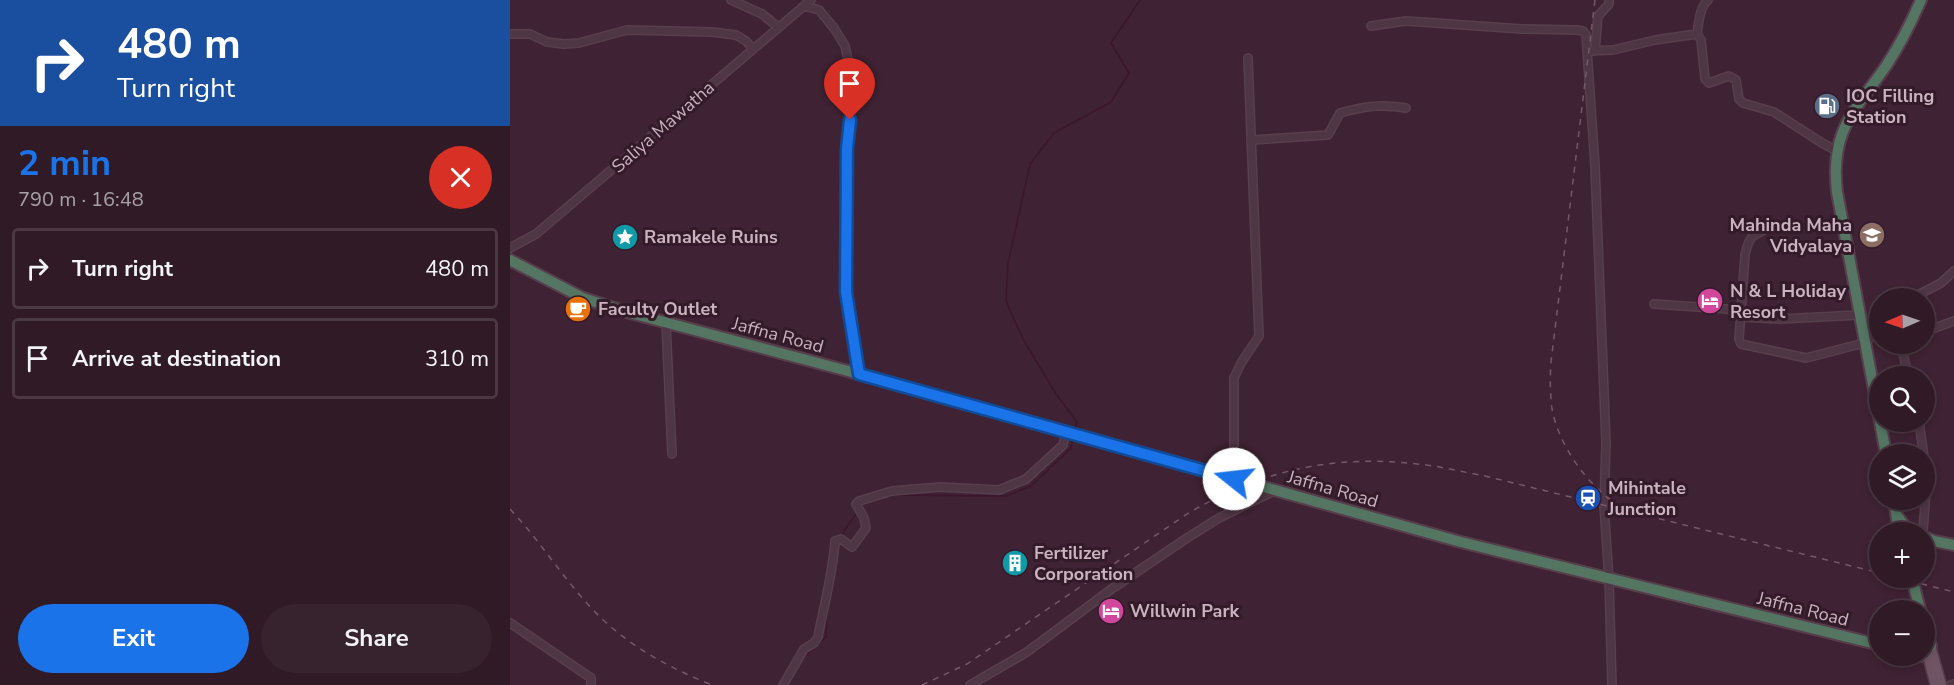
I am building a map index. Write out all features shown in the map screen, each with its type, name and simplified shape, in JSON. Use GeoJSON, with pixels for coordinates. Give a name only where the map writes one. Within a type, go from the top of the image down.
{"type":"FeatureCollection","features":[{"type":"Feature","properties":{"kind":"highway"},"geometry":{"type":"LineString","coordinates":[[1884,444],[1837,192],[1835,168],[1837,151],[1848,119],[1897,49],[1921,0]]}},
{"type":"Feature","properties":{"kind":"highway","name":"Jaffna Road"},"geometry":{"type":"LineString","coordinates":[[510,260],[583,298],[666,323],[859,374],[1461,542],[1869,642]]}},
{"type":"Feature","properties":{"kind":"highway"},"geometry":{"type":"LineString","coordinates":[[1896,510],[1898,522]]}},
{"type":"Feature","properties":{"kind":"highway"},"geometry":{"type":"LineString","coordinates":[[1898,517],[1902,522]]}},
{"type":"Feature","properties":{"kind":"highway"},"geometry":{"type":"LineString","coordinates":[[1935,542],[1954,545]]}},
{"type":"Feature","properties":{"kind":"main road"},"geometry":{"type":"LineString","coordinates":[[1926,666],[1931,673]]}},
{"type":"Feature","properties":{"kind":"main road"},"geometry":{"type":"LineString","coordinates":[[1928,666],[1935,685]]}},
{"type":"Feature","properties":{"kind":"main road"},"geometry":{"type":"LineString","coordinates":[[1931,666],[1942,685]]}},
{"type":"Feature","properties":{"kind":"street"},"geometry":{"type":"LineString","coordinates":[[731,0],[762,14],[778,27]]}},
{"type":"Feature","properties":{"kind":"street","name":"Saliya Mawatha"},"geometry":{"type":"LineString","coordinates":[[510,248],[536,234],[811,0]]}},
{"type":"Feature","properties":{"kind":"street"},"geometry":{"type":"LineString","coordinates":[[1609,0],[1609,4],[1598,16],[1591,51],[1606,443],[1604,506],[1610,579],[1612,685]]}},
{"type":"Feature","properties":{"kind":"street"},"geometry":{"type":"LineString","coordinates":[[1708,0],[1704,2],[1697,34],[1701,40],[1705,79],[1709,83],[1729,76],[1736,80],[1739,99],[1743,103],[1774,112],[1837,151]]}},
{"type":"Feature","properties":{"kind":"street"},"geometry":{"type":"LineString","coordinates":[[804,6],[819,10],[834,28],[844,46],[853,82],[847,149],[846,292],[859,374]]}},
{"type":"Feature","properties":{"kind":"street"},"geometry":{"type":"LineString","coordinates":[[1371,26],[1406,21],[1522,29],[1579,30],[1586,35],[1591,51]]}},
{"type":"Feature","properties":{"kind":"street"},"geometry":{"type":"LineString","coordinates":[[510,34],[530,34],[547,42],[564,44],[579,43],[627,30],[673,33],[694,31],[736,35],[753,49]]}},
{"type":"Feature","properties":{"kind":"street"},"geometry":{"type":"LineString","coordinates":[[1591,51],[1613,50],[1655,40],[1697,34]]}},
{"type":"Feature","properties":{"kind":"street"},"geometry":{"type":"LineString","coordinates":[[1234,479],[1234,378],[1259,336],[1248,58]]}},
{"type":"Feature","properties":{"kind":"street"},"geometry":{"type":"LineString","coordinates":[[1251,140],[1328,135],[1340,113],[1368,106],[1389,105],[1406,108]]}},
{"type":"Feature","properties":{"kind":"street"},"geometry":{"type":"LineString","coordinates":[[1769,228],[1752,235],[1745,255],[1739,339],[1741,344],[1806,358],[1864,343],[1869,339]]}},
{"type":"Feature","properties":{"kind":"street"},"geometry":{"type":"LineString","coordinates":[[1931,288],[1941,283],[1954,271]]}},
{"type":"Feature","properties":{"kind":"street"},"geometry":{"type":"LineString","coordinates":[[1654,304],[1780,319],[1859,315]]}},
{"type":"Feature","properties":{"kind":"street"},"geometry":{"type":"LineString","coordinates":[[1935,328],[1954,321]]}},
{"type":"Feature","properties":{"kind":"street"},"geometry":{"type":"LineString","coordinates":[[666,323],[672,454]]}},
{"type":"Feature","properties":{"kind":"street"},"geometry":{"type":"LineString","coordinates":[[1920,432],[1927,477],[1924,522]]}},
{"type":"Feature","properties":{"kind":"street"},"geometry":{"type":"LineString","coordinates":[[783,685],[804,649],[814,643],[818,637],[834,563],[835,541],[842,540],[852,547],[866,528],[864,518],[856,504],[858,501],[892,491],[940,487],[999,490],[1026,479],[1072,434]]}},
{"type":"Feature","properties":{"kind":"street"},"geometry":{"type":"LineString","coordinates":[[970,685],[1027,652],[1113,588],[1187,538],[1219,518],[1276,490]]}},
{"type":"Feature","properties":{"kind":"street"},"geometry":{"type":"LineString","coordinates":[[510,623],[591,678],[591,685]]}},
{"type":"Feature","properties":{"kind":"street"},"geometry":{"type":"LineString","coordinates":[[1950,685],[1954,684]]}},
{"type":"Feature","properties":{"kind":"waterway"},"geometry":{"type":"LineString","coordinates":[[1075,430],[1077,422],[1056,394],[1023,339],[1006,301],[1008,263],[1030,164],[1054,133],[1111,102],[1129,73],[1111,43],[1140,0]]}},
{"type":"Feature","properties":{"kind":"waterway"},"geometry":{"type":"LineString","coordinates":[[890,495],[1006,496],[1031,486],[1071,448],[1073,438]]}},
{"type":"Feature","properties":{"kind":"waterway"},"geometry":{"type":"LineString","coordinates":[[842,537],[856,514]]}},
{"type":"Feature","properties":{"kind":"waterway"},"geometry":{"type":"LineString","coordinates":[[803,658],[826,637],[827,612]]}},
{"type":"Feature","properties":{"kind":"railway"},"geometry":{"type":"LineString","coordinates":[[1595,0],[1551,362],[1551,391],[1556,423],[1576,464],[1596,487],[1619,506]]}},
{"type":"Feature","properties":{"kind":"railway"},"geometry":{"type":"LineString","coordinates":[[922,685],[967,664],[1187,514],[1214,499],[1269,477],[1326,464],[1386,462],[1451,469],[1869,570]]}},
{"type":"Feature","properties":{"kind":"railway"},"geometry":{"type":"LineString","coordinates":[[510,509],[599,616],[625,638],[652,656],[712,685]]}},
{"type":"Feature","properties":{"kind":"railway"},"geometry":{"type":"LineString","coordinates":[[1935,587],[1954,592]]}},
{"type":"Feature","properties":{"kind":"place","name":"IOC Filling Station"},"geometry":{"type":"Point","coordinates":[1827,106]}},
{"type":"Feature","properties":{"kind":"place","name":"Mahinda Maha Vidyalaya"},"geometry":{"type":"Point","coordinates":[1872,235]}},
{"type":"Feature","properties":{"kind":"place","name":"Ramakele Ruins"},"geometry":{"type":"Point","coordinates":[625,237]}},
{"type":"Feature","properties":{"kind":"place","name":"N & L Holiday Resort"},"geometry":{"type":"Point","coordinates":[1710,301]}},
{"type":"Feature","properties":{"kind":"place","name":"Faculty Outlet"},"geometry":{"type":"Point","coordinates":[578,309]}},
{"type":"Feature","properties":{"kind":"place","name":"Mihintale Junction"},"geometry":{"type":"Point","coordinates":[1588,498]}},
{"type":"Feature","properties":{"kind":"place","name":"Fertilizer Corporation"},"geometry":{"type":"Point","coordinates":[1015,563]}},
{"type":"Feature","properties":{"kind":"place","name":"Willwin Park"},"geometry":{"type":"Point","coordinates":[1111,611]}},
{"type":"Feature","properties":{"kind":"route"},"geometry":{"type":"LineString","coordinates":[[850,120],[847,149],[846,292],[859,374],[1234,479]]}}]}
